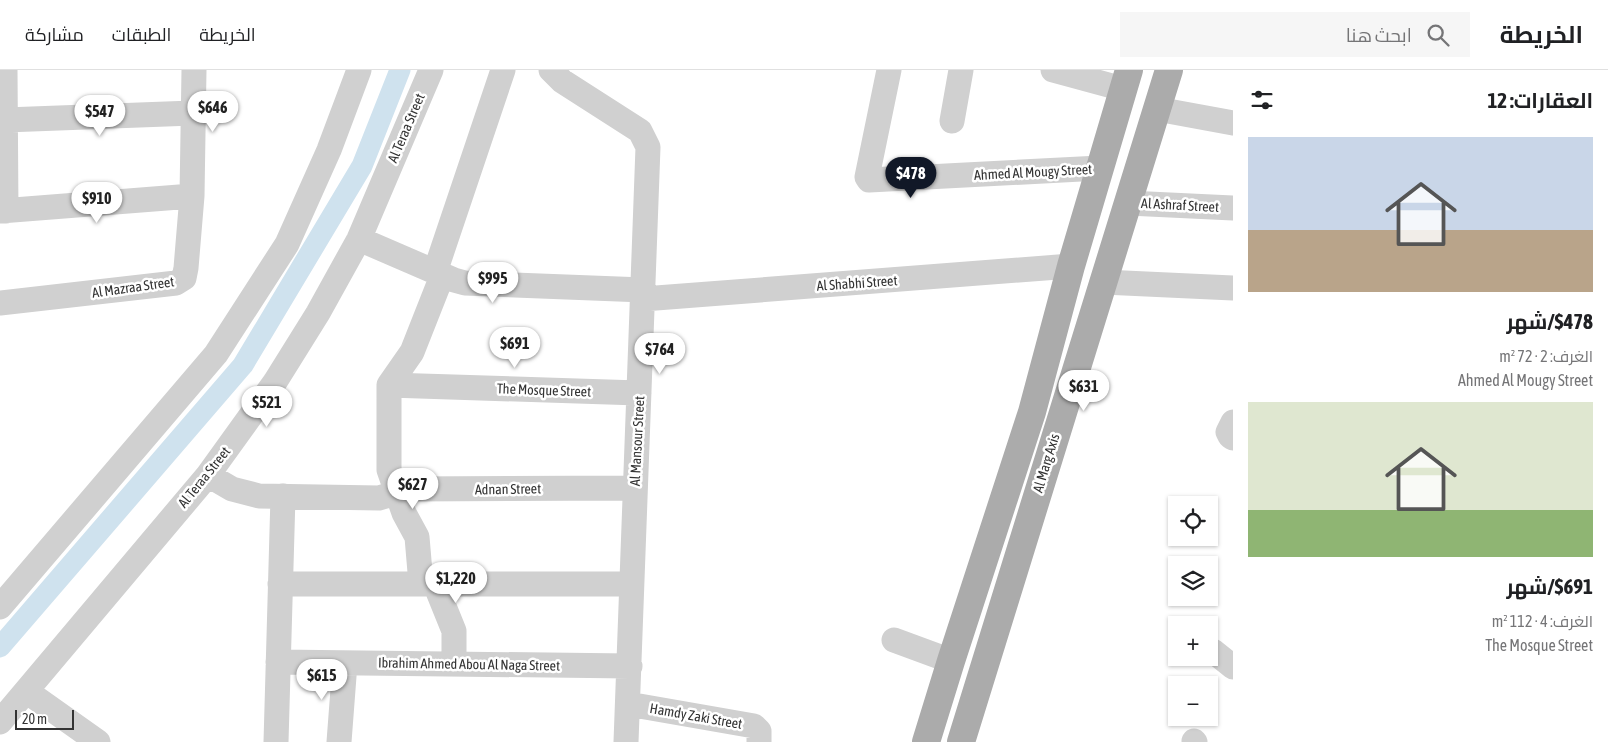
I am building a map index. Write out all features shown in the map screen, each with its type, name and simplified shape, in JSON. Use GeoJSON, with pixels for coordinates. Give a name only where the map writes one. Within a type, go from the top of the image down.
{"type":"FeatureCollection","features":[{"type":"Feature","properties":{"kind":"main road","name":"Al Marg Axis"},"geometry":{"type":"LineString","coordinates":[[961,742],[1169,70]]}},
{"type":"Feature","properties":{"kind":"main road","name":"Al Marg Axis"},"geometry":{"type":"LineString","coordinates":[[926,742],[1032,412],[1071,266],[1126,80]]}},
{"type":"Feature","properties":{"kind":"street"},"geometry":{"type":"LineString","coordinates":[[5,70],[3,211],[192,196]]}},
{"type":"Feature","properties":{"kind":"street","name":"Al Mazraa Street"},"geometry":{"type":"LineString","coordinates":[[0,304],[180,281],[186,273],[192,196],[194,70]]}},
{"type":"Feature","properties":{"kind":"street"},"geometry":{"type":"LineString","coordinates":[[0,607],[216,354],[286,244],[329,150],[359,70]]}},
{"type":"Feature","properties":{"kind":"street","name":"Al Teraa Street"},"geometry":{"type":"LineString","coordinates":[[0,722],[208,475],[275,382],[318,313],[359,239],[431,70]]}},
{"type":"Feature","properties":{"kind":"street"},"geometry":{"type":"LineString","coordinates":[[454,664],[454,631],[428,584],[417,537],[404,513],[389,470],[389,385],[412,352],[439,274],[503,70]]}},
{"type":"Feature","properties":{"kind":"street","name":"Al Mansour Street"},"geometry":{"type":"LineString","coordinates":[[550,70],[562,81],[640,131],[646,138],[649,157],[626,742]]}},
{"type":"Feature","properties":{"kind":"street","name":"Ahmed Al Mougy Street"},"geometry":{"type":"LineString","coordinates":[[889,70],[867,176],[869,180],[1100,168]]}},
{"type":"Feature","properties":{"kind":"street"},"geometry":{"type":"LineString","coordinates":[[952,121],[961,70]]}},
{"type":"Feature","properties":{"kind":"street"},"geometry":{"type":"LineString","coordinates":[[1053,70],[1126,80]]}},
{"type":"Feature","properties":{"kind":"street"},"geometry":{"type":"LineString","coordinates":[[1157,109],[1233,123]]}},
{"type":"Feature","properties":{"kind":"street"},"geometry":{"type":"LineString","coordinates":[[5,120],[193,113]]}},
{"type":"Feature","properties":{"kind":"street","name":"Al Ashraf Street"},"geometry":{"type":"LineString","coordinates":[[1128,203],[1233,208]]}},
{"type":"Feature","properties":{"kind":"street","name":"Al Shabhi Street"},"geometry":{"type":"LineString","coordinates":[[359,239],[459,282],[643,295],[1071,266]]}},
{"type":"Feature","properties":{"kind":"street"},"geometry":{"type":"LineString","coordinates":[[1103,282],[1233,288]]}},
{"type":"Feature","properties":{"kind":"street","name":"The Mosque Street"},"geometry":{"type":"LineString","coordinates":[[389,385],[639,393]]}},
{"type":"Feature","properties":{"kind":"street","name":"Adnan Street"},"geometry":{"type":"LineString","coordinates":[[208,475],[232,489],[259,496],[379,498],[409,490],[635,488]]}},
{"type":"Feature","properties":{"kind":"street"},"geometry":{"type":"LineString","coordinates":[[276,742],[283,496]]}},
{"type":"Feature","properties":{"kind":"street"},"geometry":{"type":"LineString","coordinates":[[280,584],[631,584]]}},
{"type":"Feature","properties":{"kind":"street"},"geometry":{"type":"LineString","coordinates":[[894,640],[951,661]]}},
{"type":"Feature","properties":{"kind":"street"},"geometry":{"type":"LineString","coordinates":[[1218,655],[1233,667]]}},
{"type":"Feature","properties":{"kind":"street","name":"Ibrahim Ahmed Abou Al Naga Street"},"geometry":{"type":"LineString","coordinates":[[278,662],[630,666]]}},
{"type":"Feature","properties":{"kind":"street"},"geometry":{"type":"LineString","coordinates":[[339,742],[345,663]]}},
{"type":"Feature","properties":{"kind":"street"},"geometry":{"type":"LineString","coordinates":[[26,691],[98,742]]}},
{"type":"Feature","properties":{"kind":"street","name":"Hamdy Zaki Street"},"geometry":{"type":"LineString","coordinates":[[628,704],[754,726],[757,728],[759,738]]}},
{"type":"Feature","properties":{"kind":"waterway"},"geometry":{"type":"LineString","coordinates":[[0,647],[243,365],[362,166],[400,70]]}}]}
